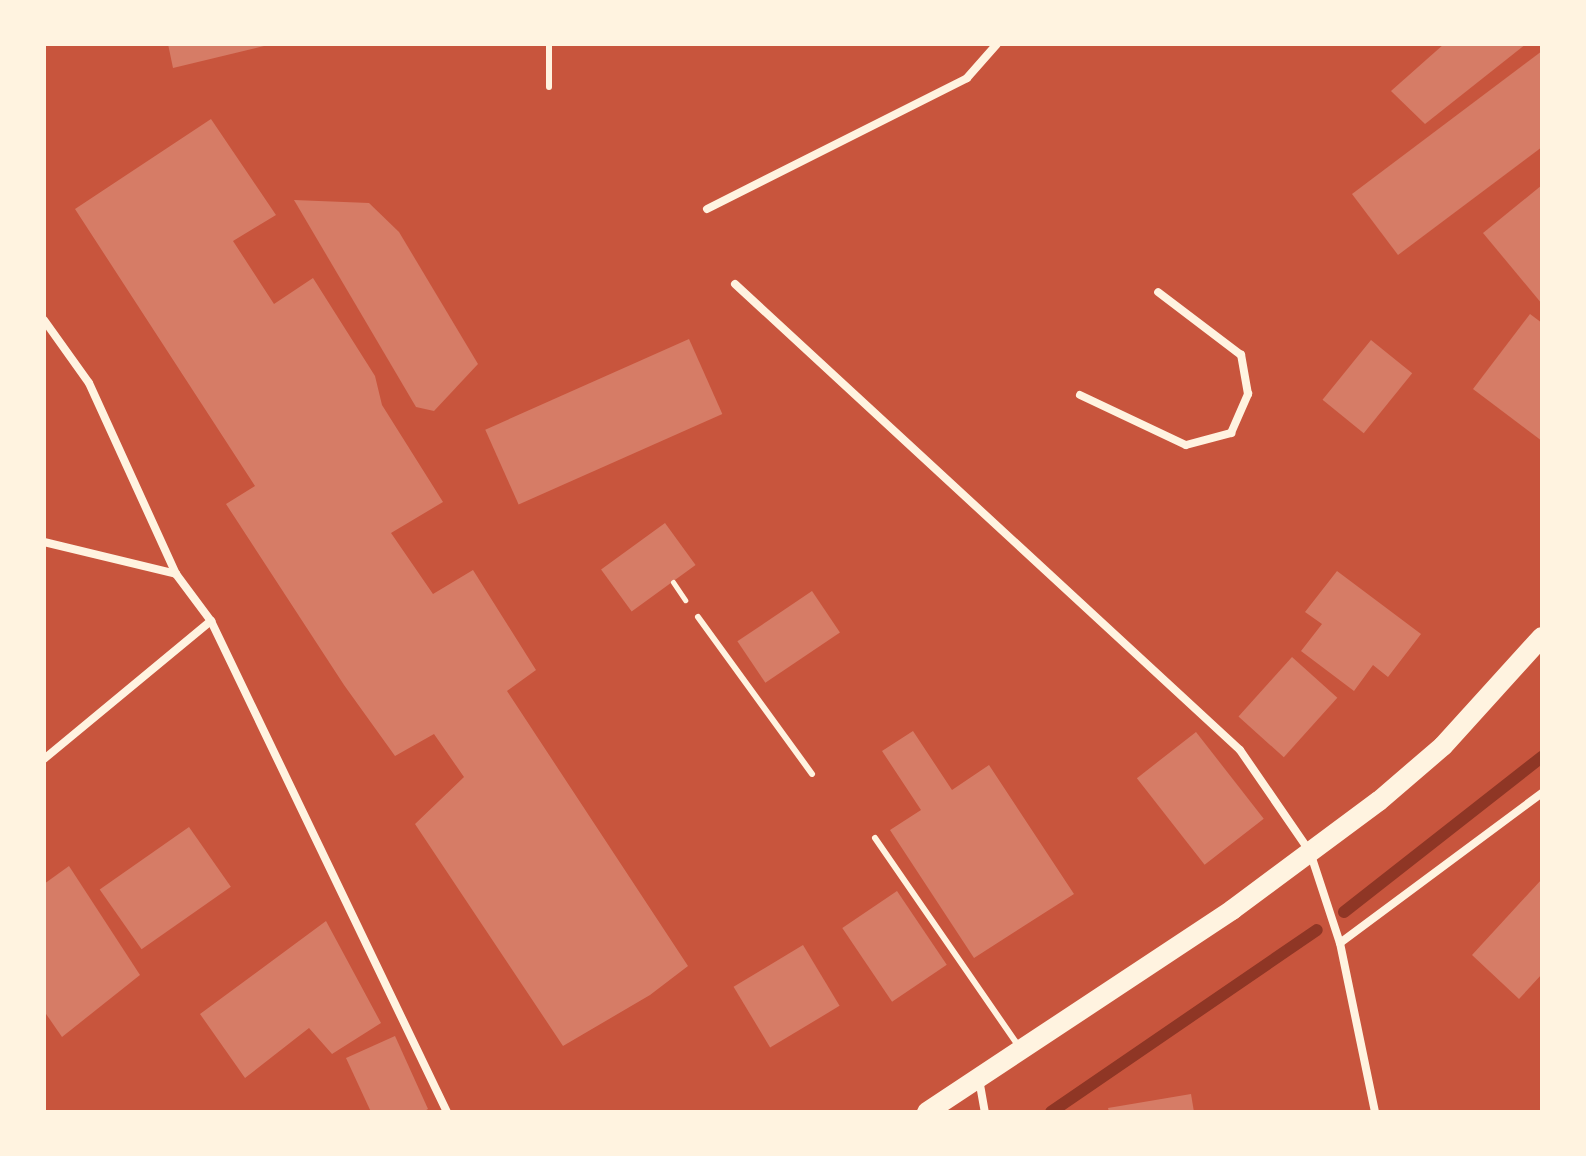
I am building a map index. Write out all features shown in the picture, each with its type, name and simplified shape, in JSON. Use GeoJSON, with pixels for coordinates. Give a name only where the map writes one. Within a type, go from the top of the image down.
{"type":"FeatureCollection","features":[{"type":"Feature","properties":{"kind":"main road"},"geometry":{"type":"LineString","coordinates":[[927,1112],[1310,852],[1443,746],[1542,637]]}},
{"type":"Feature","properties":{"kind":"street"},"geometry":{"type":"LineString","coordinates":[[707,209],[967,78],[997,44]]}},
{"type":"Feature","properties":{"kind":"street"},"geometry":{"type":"LineString","coordinates":[[735,284],[1240,750],[1310,852],[1340,943],[1375,1112]]}},
{"type":"Feature","properties":{"kind":"street"},"geometry":{"type":"LineString","coordinates":[[1080,395],[1186,445],[1231,433],[1248,394],[1241,355],[1158,292]]}},
{"type":"Feature","properties":{"kind":"street"},"geometry":{"type":"LineString","coordinates":[[44,320],[89,383],[176,574],[211,621],[447,1112]]}},
{"type":"Feature","properties":{"kind":"street"},"geometry":{"type":"LineString","coordinates":[[44,542],[176,574]]}},
{"type":"Feature","properties":{"kind":"street"},"geometry":{"type":"LineString","coordinates":[[44,759],[211,621]]}},
{"type":"Feature","properties":{"kind":"street"},"geometry":{"type":"LineString","coordinates":[[1340,943],[1542,793]]}},
{"type":"Feature","properties":{"kind":"street"},"geometry":{"type":"LineString","coordinates":[[979,1079],[985,1112]]}},
{"type":"Feature","properties":{"kind":"lane"},"geometry":{"type":"LineString","coordinates":[[549,44],[549,87]]}},
{"type":"Feature","properties":{"kind":"lane"},"geometry":{"type":"LineString","coordinates":[[698,617],[812,774]]}},
{"type":"Feature","properties":{"kind":"lane"},"geometry":{"type":"LineString","coordinates":[[875,838],[1021,1050]]}},
{"type":"Feature","properties":{"kind":"building"},"geometry":{"type":"Polygon","coordinates":[[[168,44],[268,44],[268,45],[173,68],[168,44]]]}},
{"type":"Feature","properties":{"kind":"building"},"geometry":{"type":"Polygon","coordinates":[[[1444,44],[1526,44],[1425,124],[1391,91],[1444,44]]]}},
{"type":"Feature","properties":{"kind":"building"},"geometry":{"type":"Polygon","coordinates":[[[1542,51],[1542,147],[1398,255],[1352,194],[1542,51]]]}},
{"type":"Feature","properties":{"kind":"building"},"geometry":{"type":"Polygon","coordinates":[[[211,119],[276,215],[233,241],[274,304],[313,278],[375,376],[382,405],[443,502],[391,533],[433,594],[473,570],[536,670],[507,691],[688,966],[650,995],[563,1046],[415,824],[464,777],[434,734],[395,756],[344,685],[226,504],[255,486],[75,209],[211,119]]]}},
{"type":"Feature","properties":{"kind":"building"},"geometry":{"type":"Polygon","coordinates":[[[1542,185],[1542,304],[1483,233],[1542,185]]]}},
{"type":"Feature","properties":{"kind":"building"},"geometry":{"type":"Polygon","coordinates":[[[294,200],[369,203],[399,232],[478,364],[434,411],[416,407],[294,200]]]}},
{"type":"Feature","properties":{"kind":"building"},"geometry":{"type":"Polygon","coordinates":[[[1530,314],[1542,323],[1542,441],[1473,389],[1530,314]]]}},
{"type":"Feature","properties":{"kind":"building"},"geometry":{"type":"Polygon","coordinates":[[[689,339],[722,414],[519,505],[485,430],[689,339]]]}},
{"type":"Feature","properties":{"kind":"building"},"geometry":{"type":"Polygon","coordinates":[[[1371,340],[1412,373],[1364,433],[1323,400],[1371,340]]]}},
{"type":"Feature","properties":{"kind":"building"},"geometry":{"type":"Polygon","coordinates":[[[665,523],[696,565],[632,612],[601,569],[665,523]]]}},
{"type":"Feature","properties":{"kind":"building"},"geometry":{"type":"Polygon","coordinates":[[[1337,571],[1421,634],[1388,677],[1373,665],[1354,691],[1301,651],[1322,624],[1305,612],[1337,571]]]}},
{"type":"Feature","properties":{"kind":"building"},"geometry":{"type":"Polygon","coordinates":[[[812,591],[840,632],[765,683],[737,641],[812,591]]]}},
{"type":"Feature","properties":{"kind":"building"},"geometry":{"type":"Polygon","coordinates":[[[1292,657],[1337,698],[1284,757],[1238,716],[1292,657]]]}},
{"type":"Feature","properties":{"kind":"building"},"geometry":{"type":"Polygon","coordinates":[[[913,731],[952,790],[989,765],[1074,894],[974,958],[890,830],[921,810],[882,751],[913,731]]]}},
{"type":"Feature","properties":{"kind":"building"},"geometry":{"type":"Polygon","coordinates":[[[1196,732],[1264,819],[1205,865],[1137,778],[1196,732]]]}},
{"type":"Feature","properties":{"kind":"building"},"geometry":{"type":"Polygon","coordinates":[[[189,827],[231,887],[142,949],[100,890],[189,827]]]}},
{"type":"Feature","properties":{"kind":"building"},"geometry":{"type":"Polygon","coordinates":[[[69,866],[140,975],[62,1037],[44,1011],[44,884],[69,866]]]}},
{"type":"Feature","properties":{"kind":"building"},"geometry":{"type":"Polygon","coordinates":[[[1542,879],[1542,974],[1519,999],[1472,955],[1542,879]]]}},
{"type":"Feature","properties":{"kind":"building"},"geometry":{"type":"Polygon","coordinates":[[[897,891],[947,965],[892,1002],[842,928],[897,891]]]}},
{"type":"Feature","properties":{"kind":"building"},"geometry":{"type":"Polygon","coordinates":[[[326,921],[381,1023],[332,1054],[309,1028],[245,1078],[200,1014],[326,921]]]}},
{"type":"Feature","properties":{"kind":"building"},"geometry":{"type":"Polygon","coordinates":[[[803,945],[840,1006],[770,1048],[734,987],[803,945]]]}},
{"type":"Feature","properties":{"kind":"building"},"geometry":{"type":"Polygon","coordinates":[[[395,1036],[428,1109],[423,1112],[371,1112],[346,1058],[395,1036]]]}},
{"type":"Feature","properties":{"kind":"building"},"geometry":{"type":"Polygon","coordinates":[[[1191,1094],[1194,1112],[1109,1112],[1108,1108],[1191,1094]]]}},
{"type":"Feature","properties":{"kind":"waterway"},"geometry":{"type":"LineString","coordinates":[[1344,912],[1542,757]]}},
{"type":"Feature","properties":{"kind":"waterway"},"geometry":{"type":"LineString","coordinates":[[1051,1112],[1317,930]]}}]}
